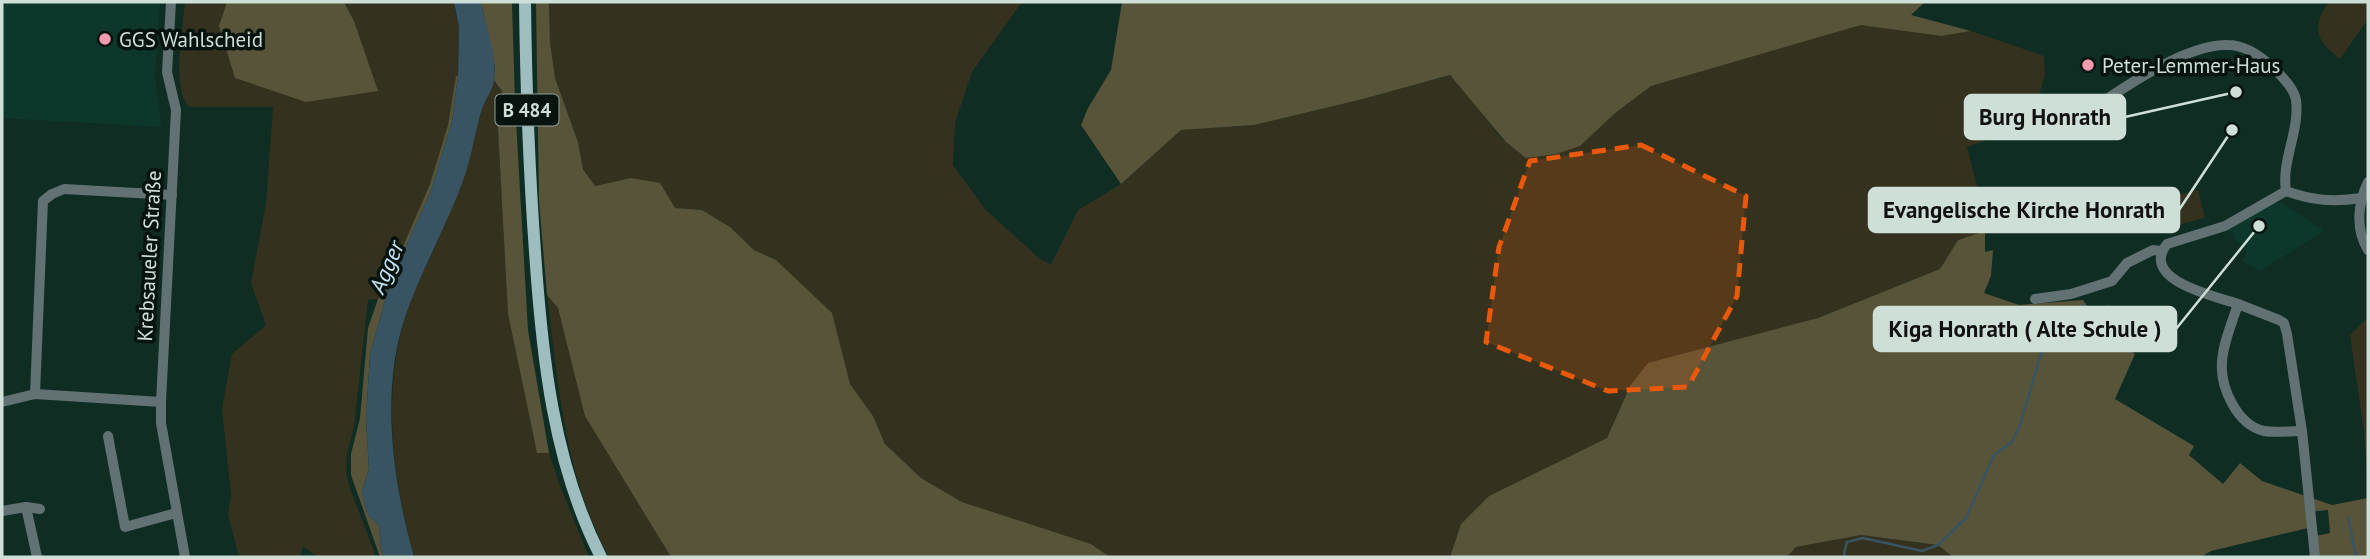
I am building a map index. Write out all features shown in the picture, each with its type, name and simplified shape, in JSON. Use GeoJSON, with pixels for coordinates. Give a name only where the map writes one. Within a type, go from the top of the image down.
{"type":"FeatureCollection","features":[{"type":"Feature","properties":{"kind":"main road","name":"B 484"},"geometry":{"type":"LineString","coordinates":[[525,2],[530,192],[540,318],[551,401],[567,469],[601,557]]}},
{"type":"Feature","properties":{"kind":"street","name":"Krebsaueler Straße"},"geometry":{"type":"LineString","coordinates":[[171,2],[167,72],[176,110],[161,423],[185,557]]}},
{"type":"Feature","properties":{"kind":"street"},"geometry":{"type":"LineString","coordinates":[[2057,133],[2145,74],[2195,52],[2227,44],[2237,46],[2255,54],[2271,66],[2295,95],[2296,116],[2285,176],[2286,191]]}},
{"type":"Feature","properties":{"kind":"street"},"geometry":{"type":"LineString","coordinates":[[2368,182],[2359,214],[2362,240],[2368,250]]}},
{"type":"Feature","properties":{"kind":"street"},"geometry":{"type":"LineString","coordinates":[[35,394],[43,201],[64,189],[172,195]]}},
{"type":"Feature","properties":{"kind":"street"},"geometry":{"type":"LineString","coordinates":[[2315,557],[2302,431],[2284,323],[2269,314],[2173,279],[2164,271],[2160,260],[2161,251],[2167,244],[2225,226],[2286,191],[2306,198],[2332,201],[2362,198]]}},
{"type":"Feature","properties":{"kind":"street"},"geometry":{"type":"LineString","coordinates":[[2035,299],[2071,294],[2112,281],[2127,263],[2153,250],[2161,251]]}},
{"type":"Feature","properties":{"kind":"street"},"geometry":{"type":"LineString","coordinates":[[2238,304],[2221,363],[2229,400],[2251,426],[2262,430],[2302,431]]}},
{"type":"Feature","properties":{"kind":"street"},"geometry":{"type":"LineString","coordinates":[[2,402],[35,394],[161,402]]}},
{"type":"Feature","properties":{"kind":"street"},"geometry":{"type":"LineString","coordinates":[[108,436],[125,527],[176,513]]}},
{"type":"Feature","properties":{"kind":"street"},"geometry":{"type":"LineString","coordinates":[[2,511],[26,507],[40,509]]}},
{"type":"Feature","properties":{"kind":"street"},"geometry":{"type":"LineString","coordinates":[[26,507],[37,557]]}},
{"type":"Feature","properties":{"kind":"highlighted area"},"geometry":{"type":"Polygon","coordinates":[[[1641,145],[1746,196],[1737,296],[1688,387],[1608,391],[1486,342],[1499,247],[1530,161],[1641,145]]]}},
{"type":"Feature","properties":{"kind":"shaded area","name":"GGS Wahlscheid"},"geometry":{"type":"Polygon","coordinates":[[[2,2],[160,2],[155,74],[161,127],[2,118],[2,2]]]}},
{"type":"Feature","properties":{"kind":"shaded area"},"geometry":{"type":"Polygon","coordinates":[[[185,2],[227,2],[377,91],[354,21],[344,2],[454,2],[459,27],[458,76],[448,125],[430,184],[384,290],[378,299],[368,300],[354,427],[347,454],[346,472],[376,557],[317,557],[303,546],[300,557],[242,557],[238,553],[228,515],[231,496],[222,408],[232,354],[266,325],[251,283],[266,203],[273,107],[189,107],[180,86],[179,72],[185,2]]]}},
{"type":"Feature","properties":{"kind":"shaded area"},"geometry":{"type":"Polygon","coordinates":[[[227,2],[344,2],[354,21],[378,91],[306,102],[235,78],[219,26],[227,2]]]}},
{"type":"Feature","properties":{"kind":"shaded area"},"geometry":{"type":"Polygon","coordinates":[[[481,2],[512,2],[528,330],[549,453],[537,453],[508,314],[497,110],[505,105],[502,91],[494,80],[495,67],[481,2]]]}},
{"type":"Feature","properties":{"kind":"shaded area"},"geometry":{"type":"Polygon","coordinates":[[[536,2],[549,2],[550,42],[555,78],[578,142],[583,169],[595,186],[631,178],[660,183],[675,208],[702,210],[730,227],[754,250],[776,260],[832,313],[850,384],[873,416],[885,444],[921,478],[962,502],[1091,544],[1110,557],[671,557],[585,416],[558,308],[547,295],[539,201],[536,2]]]}},
{"type":"Feature","properties":{"kind":"shaded area"},"geometry":{"type":"Polygon","coordinates":[[[549,2],[1022,2],[972,72],[955,123],[953,165],[985,209],[1039,258],[1051,265],[1078,210],[1121,184],[1181,130],[1254,125],[1451,75],[1504,141],[1614,114],[1651,86],[1861,24],[1940,36],[1971,31],[2044,56],[2045,75],[2038,98],[2041,121],[1967,147],[1981,202],[1985,231],[1958,240],[1940,269],[1818,318],[1630,386],[1607,438],[1489,496],[1461,524],[1450,557],[1110,557],[1091,544],[962,502],[921,478],[885,444],[873,416],[850,384],[831,313],[776,260],[754,250],[730,227],[702,210],[675,208],[631,178],[595,186],[583,169],[578,142],[555,78],[550,42],[549,2]]]}},
{"type":"Feature","properties":{"kind":"shaded area"},"geometry":{"type":"Polygon","coordinates":[[[1122,2],[1925,2],[1911,15],[1971,31],[1941,36],[1861,25],[1651,86],[1614,114],[1580,146],[1556,154],[1526,158],[1505,141],[1450,75],[1254,125],[1181,130],[1121,184],[1081,125],[1111,70],[1122,2]]]}},
{"type":"Feature","properties":{"kind":"shaded area"},"geometry":{"type":"Polygon","coordinates":[[[2329,2],[2368,2],[2368,19],[2340,59],[2321,40],[2319,33],[2320,19],[2329,2]]]}},
{"type":"Feature","properties":{"kind":"shaded area"},"geometry":{"type":"Polygon","coordinates":[[[456,76],[452,121],[431,191],[391,279],[370,354],[366,419],[369,469],[362,491],[367,513],[379,526],[384,557],[380,557],[351,475],[351,454],[360,418],[368,328],[378,299],[430,184],[448,125],[456,76]]]}},
{"type":"Feature","properties":{"kind":"shaded area"},"geometry":{"type":"Polygon","coordinates":[[[494,80],[502,91],[505,105],[497,110],[508,314],[537,453],[549,453],[589,557],[414,557],[400,499],[392,409],[397,350],[408,308],[450,212],[482,109],[494,80]]]}},
{"type":"Feature","properties":{"kind":"shaded area"},"geometry":{"type":"Polygon","coordinates":[[[2198,190],[2205,218],[2157,230],[2149,201],[2198,190]]]}},
{"type":"Feature","properties":{"kind":"shaded area"},"geometry":{"type":"Polygon","coordinates":[[[2271,203],[2282,203],[2324,231],[2260,271],[2242,261],[2247,252],[2228,230],[2271,203]]]}},
{"type":"Feature","properties":{"kind":"shaded area"},"geometry":{"type":"Polygon","coordinates":[[[1985,231],[1985,252],[1993,250],[1991,276],[1984,293],[2019,305],[2083,300],[2088,307],[2098,310],[2108,305],[2113,338],[2135,354],[2115,399],[2194,446],[2189,455],[2223,484],[2240,463],[2262,481],[2332,505],[2368,498],[2368,557],[2319,557],[2316,536],[2330,533],[2328,510],[2307,512],[2308,528],[2211,551],[2201,557],[1953,557],[1938,545],[1861,535],[1796,547],[1787,557],[1450,557],[1461,524],[1489,496],[1607,438],[1630,386],[1648,363],[1818,318],[1940,269],[1958,240],[1985,231]]]}},
{"type":"Feature","properties":{"kind":"shaded area"},"geometry":{"type":"Polygon","coordinates":[[[547,295],[558,308],[586,416],[671,557],[609,557],[594,526],[582,495],[566,429],[547,295]]]}},
{"type":"Feature","properties":{"kind":"shaded area"},"geometry":{"type":"Polygon","coordinates":[[[2368,317],[2368,486],[2364,432],[2350,335],[2368,317]]]}},
{"type":"Feature","properties":{"kind":"shaded area"},"geometry":{"type":"Polygon","coordinates":[[[1861,535],[1938,545],[1953,557],[1787,557],[1796,547],[1861,535]]]}},
{"type":"Feature","properties":{"kind":"water"},"geometry":{"type":"Polygon","coordinates":[[[454,2],[481,2],[493,51],[494,80],[482,109],[465,175],[412,299],[397,346],[391,407],[392,437],[400,499],[414,557],[384,557],[379,526],[367,513],[362,491],[369,469],[366,419],[370,354],[391,279],[431,191],[452,121],[458,76],[459,27],[454,2]]]}},
{"type":"Feature","properties":{"kind":"waterway"},"geometry":{"type":"LineString","coordinates":[[1845,557],[1847,542],[1863,538],[1922,551],[1938,545],[1966,518],[1994,455],[2012,442],[2020,425],[2041,354],[2056,340],[2084,304]]}},
{"type":"Feature","properties":{"kind":"waterway"},"geometry":{"type":"LineString","coordinates":[[2348,517],[2356,557]]}},
{"type":"Feature","properties":{"kind":"place","name":"GGS Wahlscheid"},"geometry":{"type":"Point","coordinates":[105,39]}},
{"type":"Feature","properties":{"kind":"place","name":"Peter-Lemmer-Haus"},"geometry":{"type":"Point","coordinates":[2088,65]}},
{"type":"Feature","properties":{"kind":"place","name":"Burg Honrath"},"geometry":{"type":"Point","coordinates":[2236,92]}},
{"type":"Feature","properties":{"kind":"place","name":"Evangelische Kirche Honrath"},"geometry":{"type":"Point","coordinates":[2232,130]}},
{"type":"Feature","properties":{"kind":"place","name":"Kiga Honrath ( Alte Schule )"},"geometry":{"type":"Point","coordinates":[2259,226]}},
{"type":"Feature","properties":{"kind":"water label","name":"Agger"},"geometry":{"type":"Point","coordinates":[386,267]}}]}
